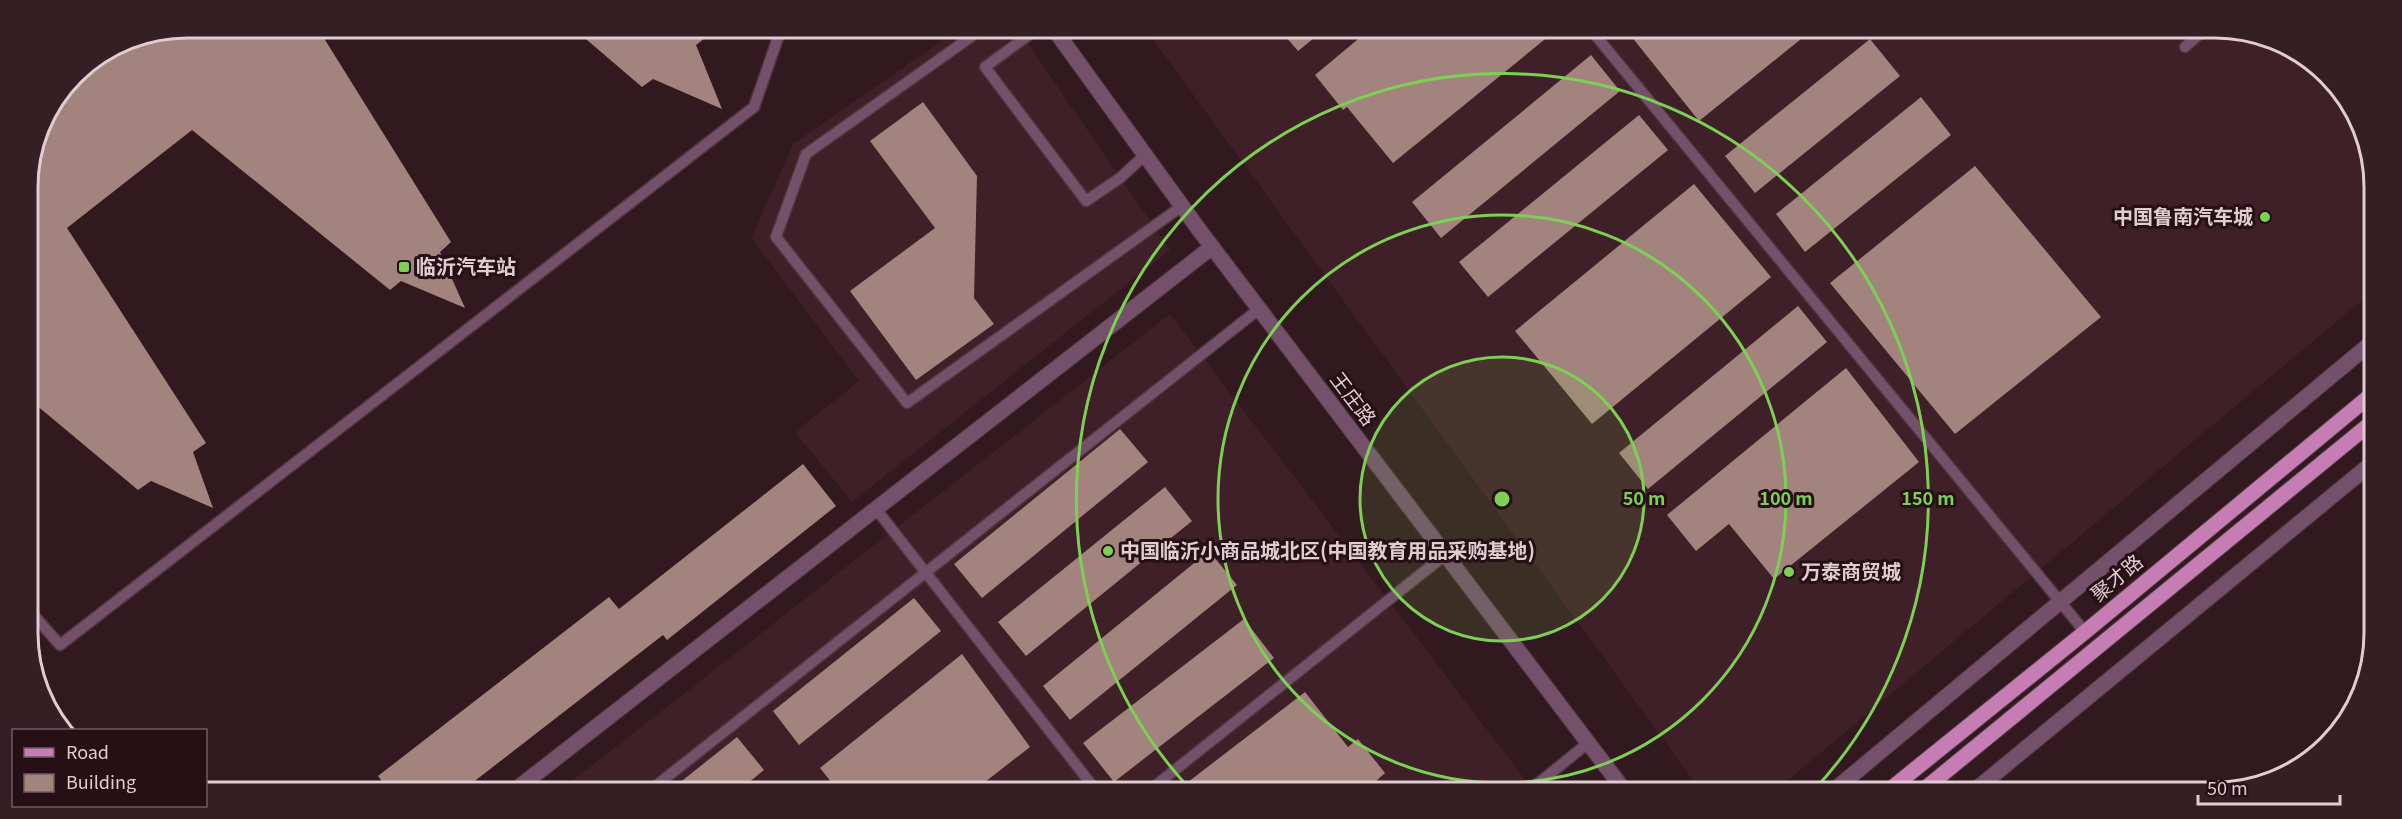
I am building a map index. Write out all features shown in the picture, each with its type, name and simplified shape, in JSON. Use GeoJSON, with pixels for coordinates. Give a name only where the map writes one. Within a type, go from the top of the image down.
{"type":"FeatureCollection","features":[{"type":"Feature","properties":{"kind":"main road","name":"聚才路"},"geometry":{"type":"LineString","coordinates":[[1900,781],[2085,632],[2364,401]]}},
{"type":"Feature","properties":{"kind":"main road"},"geometry":{"type":"LineString","coordinates":[[1934,781],[2364,429]]}},
{"type":"Feature","properties":{"kind":"street","name":"王庄路"},"geometry":{"type":"LineString","coordinates":[[1060,37],[1212,247],[1617,781]]}},
{"type":"Feature","properties":{"kind":"street"},"geometry":{"type":"LineString","coordinates":[[526,782],[1212,247]]}},
{"type":"Feature","properties":{"kind":"street"},"geometry":{"type":"LineString","coordinates":[[1845,781],[2364,350]]}},
{"type":"Feature","properties":{"kind":"street"},"geometry":{"type":"LineString","coordinates":[[1986,781],[2364,469]]}},
{"type":"Feature","properties":{"kind":"lane"},"geometry":{"type":"LineString","coordinates":[[38,620],[60,645],[754,107],[778,37]]}},
{"type":"Feature","properties":{"kind":"lane"},"geometry":{"type":"LineString","coordinates":[[971,37],[806,154],[776,237],[907,404],[1182,206]]}},
{"type":"Feature","properties":{"kind":"lane"},"geometry":{"type":"LineString","coordinates":[[1026,37],[985,67],[1086,201],[1120,178],[1145,155]]}},
{"type":"Feature","properties":{"kind":"lane"},"geometry":{"type":"LineString","coordinates":[[1597,37],[2085,632]]}},
{"type":"Feature","properties":{"kind":"lane"},"geometry":{"type":"LineString","coordinates":[[2186,46],[2196,37]]}},
{"type":"Feature","properties":{"kind":"lane"},"geometry":{"type":"LineString","coordinates":[[661,782],[1259,309]]}},
{"type":"Feature","properties":{"kind":"lane"},"geometry":{"type":"LineString","coordinates":[[876,509],[1089,782]]}},
{"type":"Feature","properties":{"kind":"lane"},"geometry":{"type":"LineString","coordinates":[[1160,782],[1445,555]]}},
{"type":"Feature","properties":{"kind":"lane"},"geometry":{"type":"LineString","coordinates":[[1541,781],[1588,743]]}},
{"type":"Feature","properties":{"kind":"shaded area"},"geometry":{"type":"Polygon","coordinates":[[[947,37],[1024,37],[1170,250],[852,502],[795,432],[859,381],[751,238],[793,144],[947,37]]]}},
{"type":"Feature","properties":{"kind":"shaded area","name":"万泰商贸城"},"geometry":{"type":"Polygon","coordinates":[[[1151,37],[2216,37],[2254,43],[2273,49],[2290,57],[2321,81],[2345,112],[2357,138],[2362,157],[2364,299],[1787,781],[1694,781],[1151,37]]]}},
{"type":"Feature","properties":{"kind":"shaded area","name":"中国临沂小商品城北区(中国教育用品采购基地)"},"geometry":{"type":"Polygon","coordinates":[[[1170,314],[1526,781],[571,782],[1170,314]]]}},
{"type":"Feature","properties":{"kind":"building","name":"临沂汽车站"},"geometry":{"type":"Polygon","coordinates":[[[186,37],[323,37],[451,242],[440,252],[465,308],[401,281],[390,290],[192,130],[67,228],[206,443],[193,452],[213,508],[151,481],[138,490],[38,407],[38,177],[40,157],[49,129],[68,96],[88,74],[120,53],[138,45],[157,40],[186,37]]]}},
{"type":"Feature","properties":{"kind":"building"},"geometry":{"type":"Polygon","coordinates":[[[584,37],[706,37],[696,45],[722,109],[653,79],[642,87],[584,37]]]}},
{"type":"Feature","properties":{"kind":"building"},"geometry":{"type":"Polygon","coordinates":[[[1286,37],[1315,37],[1298,51],[1286,37]]]}},
{"type":"Feature","properties":{"kind":"building"},"geometry":{"type":"Polygon","coordinates":[[[1361,37],[1548,37],[1393,163],[1347,107],[1343,110],[1315,75],[1361,37]]]}},
{"type":"Feature","properties":{"kind":"building"},"geometry":{"type":"Polygon","coordinates":[[[1632,37],[1804,37],[1699,121],[1632,37]]]}},
{"type":"Feature","properties":{"kind":"building"},"geometry":{"type":"Polygon","coordinates":[[[1870,39],[1900,76],[1755,193],[1725,156],[1870,39]]]}},
{"type":"Feature","properties":{"kind":"building"},"geometry":{"type":"Polygon","coordinates":[[[1591,55],[1620,91],[1441,238],[1412,202],[1591,55]]]}},
{"type":"Feature","properties":{"kind":"building"},"geometry":{"type":"Polygon","coordinates":[[[1921,97],[1951,135],[1805,252],[1776,214],[1921,97]]]}},
{"type":"Feature","properties":{"kind":"building"},"geometry":{"type":"Polygon","coordinates":[[[923,102],[977,176],[974,298],[994,324],[916,380],[850,291],[935,228],[870,141],[923,102]]]}},
{"type":"Feature","properties":{"kind":"building"},"geometry":{"type":"Polygon","coordinates":[[[1639,115],[1668,150],[1488,297],[1459,262],[1639,115]]]}},
{"type":"Feature","properties":{"kind":"building"},"geometry":{"type":"Polygon","coordinates":[[[1975,166],[2101,317],[1955,434],[1830,283],[1975,166]]]}},
{"type":"Feature","properties":{"kind":"building"},"geometry":{"type":"Polygon","coordinates":[[[1694,184],[1771,277],[1592,424],[1515,331],[1694,184]]]}},
{"type":"Feature","properties":{"kind":"building"},"geometry":{"type":"Polygon","coordinates":[[[1798,306],[1827,342],[1648,489],[1619,453],[1798,306]]]}},
{"type":"Feature","properties":{"kind":"building"},"geometry":{"type":"Polygon","coordinates":[[[1846,368],[1919,462],[1774,579],[1729,524],[1696,551],[1667,515],[1846,368]]]}},
{"type":"Feature","properties":{"kind":"building"},"geometry":{"type":"Polygon","coordinates":[[[1120,429],[1148,462],[982,598],[954,564],[1120,429]]]}},
{"type":"Feature","properties":{"kind":"building"},"geometry":{"type":"Polygon","coordinates":[[[803,464],[836,506],[667,640],[663,635],[474,782],[382,782],[378,776],[609,597],[619,609],[803,464]]]}},
{"type":"Feature","properties":{"kind":"building"},"geometry":{"type":"Polygon","coordinates":[[[1165,487],[1192,521],[1026,656],[998,622],[1165,487]]]}},
{"type":"Feature","properties":{"kind":"building"},"geometry":{"type":"Polygon","coordinates":[[[1209,551],[1237,585],[1070,720],[1043,686],[1209,551]]]}},
{"type":"Feature","properties":{"kind":"building"},"geometry":{"type":"Polygon","coordinates":[[[914,598],[941,631],[799,745],[773,711],[914,598]]]}},
{"type":"Feature","properties":{"kind":"building"},"geometry":{"type":"Polygon","coordinates":[[[1244,619],[1274,658],[1115,782],[1083,743],[1244,619]]]}},
{"type":"Feature","properties":{"kind":"building"},"geometry":{"type":"Polygon","coordinates":[[[962,654],[1030,747],[986,782],[831,782],[820,768],[962,654]]]}},
{"type":"Feature","properties":{"kind":"building"},"geometry":{"type":"Polygon","coordinates":[[[1305,692],[1348,747],[1358,739],[1385,773],[1376,781],[1189,782],[1305,692]]]}},
{"type":"Feature","properties":{"kind":"building"},"geometry":{"type":"Polygon","coordinates":[[[737,737],[764,770],[750,782],[681,782],[737,737]]]}},
{"type":"Feature","properties":{"kind":"place","name":"中国鲁南汽车城"},"geometry":{"type":"Point","coordinates":[2265,217]}},
{"type":"Feature","properties":{"kind":"place","name":"临沂汽车站"},"geometry":{"type":"Point","coordinates":[404,267]}},
{"type":"Feature","properties":{"kind":"place","name":"中国临沂小商品城北区(中国教育用品采购基地)"},"geometry":{"type":"Point","coordinates":[1108,551]}},
{"type":"Feature","properties":{"kind":"place","name":"万泰商贸城"},"geometry":{"type":"Point","coordinates":[1789,572]}}]}
